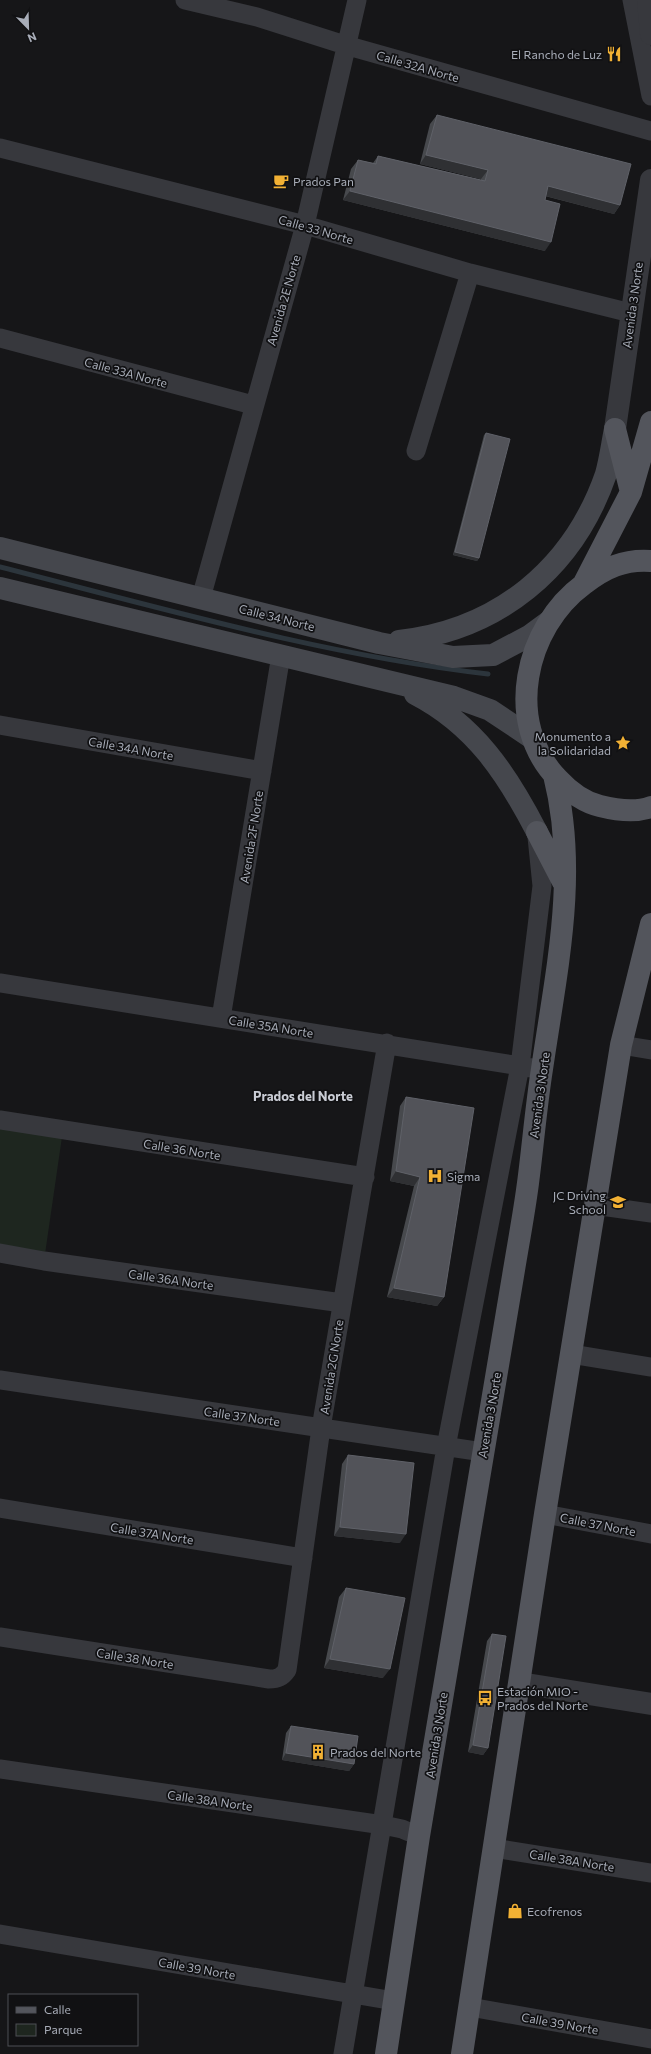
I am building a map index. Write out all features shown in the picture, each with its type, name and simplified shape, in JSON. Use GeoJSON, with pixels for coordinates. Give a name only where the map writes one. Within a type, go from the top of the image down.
{"type":"FeatureCollection","features":[{"type":"Feature","properties":{"kind":"main road"},"geometry":{"type":"LineString","coordinates":[[583,585],[631,492],[651,422]]}},
{"type":"Feature","properties":{"kind":"main road"},"geometry":{"type":"LineString","coordinates":[[615,429],[631,492]]}},
{"type":"Feature","properties":{"kind":"main road"},"geometry":{"type":"LineString","coordinates":[[380,643],[425,638],[456,629],[485,617],[513,600],[538,580],[561,557],[580,531],[606,473],[615,429]]}},
{"type":"Feature","properties":{"kind":"main road","name":"Calle 34 Norte"},"geometry":{"type":"LineString","coordinates":[[0,548],[380,643],[453,657],[493,655],[529,636],[548,622]]}},
{"type":"Feature","properties":{"kind":"main road"},"geometry":{"type":"LineString","coordinates":[[651,561],[638,560],[615,565],[596,574],[576,589],[560,606],[548,622],[538,641],[529,669],[526,694],[532,738],[542,760],[570,791],[589,803],[618,811],[645,809],[651,807]]}},
{"type":"Feature","properties":{"kind":"main road"},"geometry":{"type":"LineString","coordinates":[[0,588],[454,697],[490,710],[532,738]]}},
{"type":"Feature","properties":{"kind":"main road"},"geometry":{"type":"LineString","coordinates":[[391,681],[429,701],[464,727],[480,743],[518,795],[566,886]]}},
{"type":"Feature","properties":{"kind":"main road","name":"Avenida 3 Norte"},"geometry":{"type":"LineString","coordinates":[[386,2054],[419,1836],[528,1183],[542,1069],[562,937],[566,886],[564,827],[560,797],[554,775]]}},
{"type":"Feature","properties":{"kind":"main road"},"geometry":{"type":"LineString","coordinates":[[462,2054],[594,1205],[621,1045],[651,924]]}},
{"type":"Feature","properties":{"kind":"street","name":"Calle 32A Norte"},"geometry":{"type":"LineString","coordinates":[[185,0],[257,17],[345,45],[651,131]]}},
{"type":"Feature","properties":{"kind":"street","name":"Avenida 2E Norte"},"geometry":{"type":"LineString","coordinates":[[201,598],[253,405],[305,225],[345,45],[357,0]]}},
{"type":"Feature","properties":{"kind":"street"},"geometry":{"type":"LineString","coordinates":[[632,0],[651,96]]}},
{"type":"Feature","properties":{"kind":"street"},"geometry":{"type":"LineString","coordinates":[[648,0],[651,34]]}},
{"type":"Feature","properties":{"kind":"street","name":"Calle 33 Norte"},"geometry":{"type":"LineString","coordinates":[[0,148],[305,225],[470,273],[631,313]]}},
{"type":"Feature","properties":{"kind":"street","name":"Avenida 3 Norte"},"geometry":{"type":"LineString","coordinates":[[615,429],[651,180]]}},
{"type":"Feature","properties":{"kind":"street"},"geometry":{"type":"LineString","coordinates":[[416,451],[470,273]]}},
{"type":"Feature","properties":{"kind":"street","name":"Calle 33A Norte"},"geometry":{"type":"LineString","coordinates":[[0,338],[253,405]]}},
{"type":"Feature","properties":{"kind":"street","name":"Avenida 2F Norte"},"geometry":{"type":"LineString","coordinates":[[221,1018],[281,655]]}},
{"type":"Feature","properties":{"kind":"street","name":"Calle 34A Norte"},"geometry":{"type":"LineString","coordinates":[[0,725],[262,771]]}},
{"type":"Feature","properties":{"kind":"street","name":"Avenida 3 Norte"},"geometry":{"type":"LineString","coordinates":[[343,2054],[383,1825],[414,1628],[446,1447],[520,1066],[542,886],[537,832]]}},
{"type":"Feature","properties":{"kind":"street","name":"Calle 35A Norte"},"geometry":{"type":"LineString","coordinates":[[0,983],[542,1069]]}},
{"type":"Feature","properties":{"kind":"street","name":"Avenida 2G Norte"},"geometry":{"type":"LineString","coordinates":[[269,1679],[276,1680],[283,1676],[287,1670],[304,1558],[321,1428],[387,1044]]}},
{"type":"Feature","properties":{"kind":"street"},"geometry":{"type":"LineString","coordinates":[[621,1045],[651,1050]]}},
{"type":"Feature","properties":{"kind":"street","name":"Calle 36 Norte"},"geometry":{"type":"LineString","coordinates":[[0,1120],[365,1177]]}},
{"type":"Feature","properties":{"kind":"street"},"geometry":{"type":"LineString","coordinates":[[594,1205],[651,1214]]}},
{"type":"Feature","properties":{"kind":"street","name":"Calle 36A Norte"},"geometry":{"type":"LineString","coordinates":[[0,1253],[44,1261],[342,1303]]}},
{"type":"Feature","properties":{"kind":"street"},"geometry":{"type":"LineString","coordinates":[[571,1354],[651,1367]]}},
{"type":"Feature","properties":{"kind":"street","name":"Calle 37 Norte"},"geometry":{"type":"LineString","coordinates":[[0,1380],[483,1452]]}},
{"type":"Feature","properties":{"kind":"street","name":"Calle 37A Norte"},"geometry":{"type":"LineString","coordinates":[[0,1508],[304,1558]]}},
{"type":"Feature","properties":{"kind":"street","name":"Calle 37 Norte"},"geometry":{"type":"LineString","coordinates":[[545,1514],[651,1534]]}},
{"type":"Feature","properties":{"kind":"street","name":"Calle 38 Norte"},"geometry":{"type":"LineString","coordinates":[[0,1637],[269,1679]]}},
{"type":"Feature","properties":{"kind":"street"},"geometry":{"type":"LineString","coordinates":[[520,1683],[651,1704]]}},
{"type":"Feature","properties":{"kind":"street","name":"Calle 38A Norte"},"geometry":{"type":"LineString","coordinates":[[0,1769],[383,1825],[402,1829],[419,1836]]}},
{"type":"Feature","properties":{"kind":"street","name":"Calle 38A Norte"},"geometry":{"type":"LineString","coordinates":[[493,1848],[651,1872]]}},
{"type":"Feature","properties":{"kind":"street","name":"Calle 39 Norte"},"geometry":{"type":"LineString","coordinates":[[0,1934],[394,2001]]}},
{"type":"Feature","properties":{"kind":"street","name":"Calle 39 Norte"},"geometry":{"type":"LineString","coordinates":[[470,2007],[651,2039]]}},
{"type":"Feature","properties":{"kind":"green space"},"geometry":{"type":"Polygon","coordinates":[[[0,1120],[63,1130],[44,1261],[0,1253],[0,1120]]]}},
{"type":"Feature","properties":{"kind":"building"},"geometry":{"type":"Polygon","coordinates":[[[437,115],[631,164],[620,205],[548,186],[545,200],[560,204],[551,242],[350,191],[358,160],[376,164],[378,156],[485,181],[488,170],[426,155],[437,115]]]}},
{"type":"Feature","properties":{"kind":"building"},"geometry":{"type":"Polygon","coordinates":[[[486,433],[510,439],[479,558],[455,552],[486,433]]]}},
{"type":"Feature","properties":{"kind":"building"},"geometry":{"type":"Polygon","coordinates":[[[406,1097],[474,1108],[444,1297],[394,1288],[420,1177],[396,1171],[406,1097]]]}},
{"type":"Feature","properties":{"kind":"building"},"geometry":{"type":"Polygon","coordinates":[[[348,1455],[414,1463],[406,1534],[340,1527],[348,1455]]]}},
{"type":"Feature","properties":{"kind":"building"},"geometry":{"type":"Polygon","coordinates":[[[346,1588],[405,1598],[390,1669],[330,1659],[346,1588]]]}},
{"type":"Feature","properties":{"kind":"building","name":"Estación MIO - Prados del Norte"},"geometry":{"type":"Polygon","coordinates":[[[492,1634],[506,1636],[488,1748],[473,1745],[492,1634]]]}},
{"type":"Feature","properties":{"kind":"building","name":"Prados del Norte"},"geometry":{"type":"Polygon","coordinates":[[[291,1726],[358,1736],[354,1764],[286,1753],[291,1726]]]}},
{"type":"Feature","properties":{"kind":"waterway"},"geometry":{"type":"LineString","coordinates":[[0,567],[182,614],[304,643],[426,666],[488,674]]}},
{"type":"Feature","properties":{"kind":"place","name":"El Rancho de Luz"},"geometry":{"type":"Point","coordinates":[614,54]}},
{"type":"Feature","properties":{"kind":"place","name":"Prados Pan"},"geometry":{"type":"Point","coordinates":[281,181]}},
{"type":"Feature","properties":{"kind":"place","name":"Monumento a la Solidaridad"},"geometry":{"type":"Point","coordinates":[623,743]}},
{"type":"Feature","properties":{"kind":"place","name":"Sigma"},"geometry":{"type":"Point","coordinates":[435,1176]}},
{"type":"Feature","properties":{"kind":"place","name":"JC Driving School"},"geometry":{"type":"Point","coordinates":[618,1202]}},
{"type":"Feature","properties":{"kind":"place","name":"Estación MIO - Prados del Norte"},"geometry":{"type":"Point","coordinates":[485,1698]}},
{"type":"Feature","properties":{"kind":"place","name":"Prados del Norte"},"geometry":{"type":"Point","coordinates":[318,1752]}},
{"type":"Feature","properties":{"kind":"place","name":"Ecofrenos"},"geometry":{"type":"Point","coordinates":[515,1911]}},
{"type":"Feature","properties":{"kind":"district","name":"Prados del Norte"},"geometry":{"type":"Point","coordinates":[303,1096]}}]}
